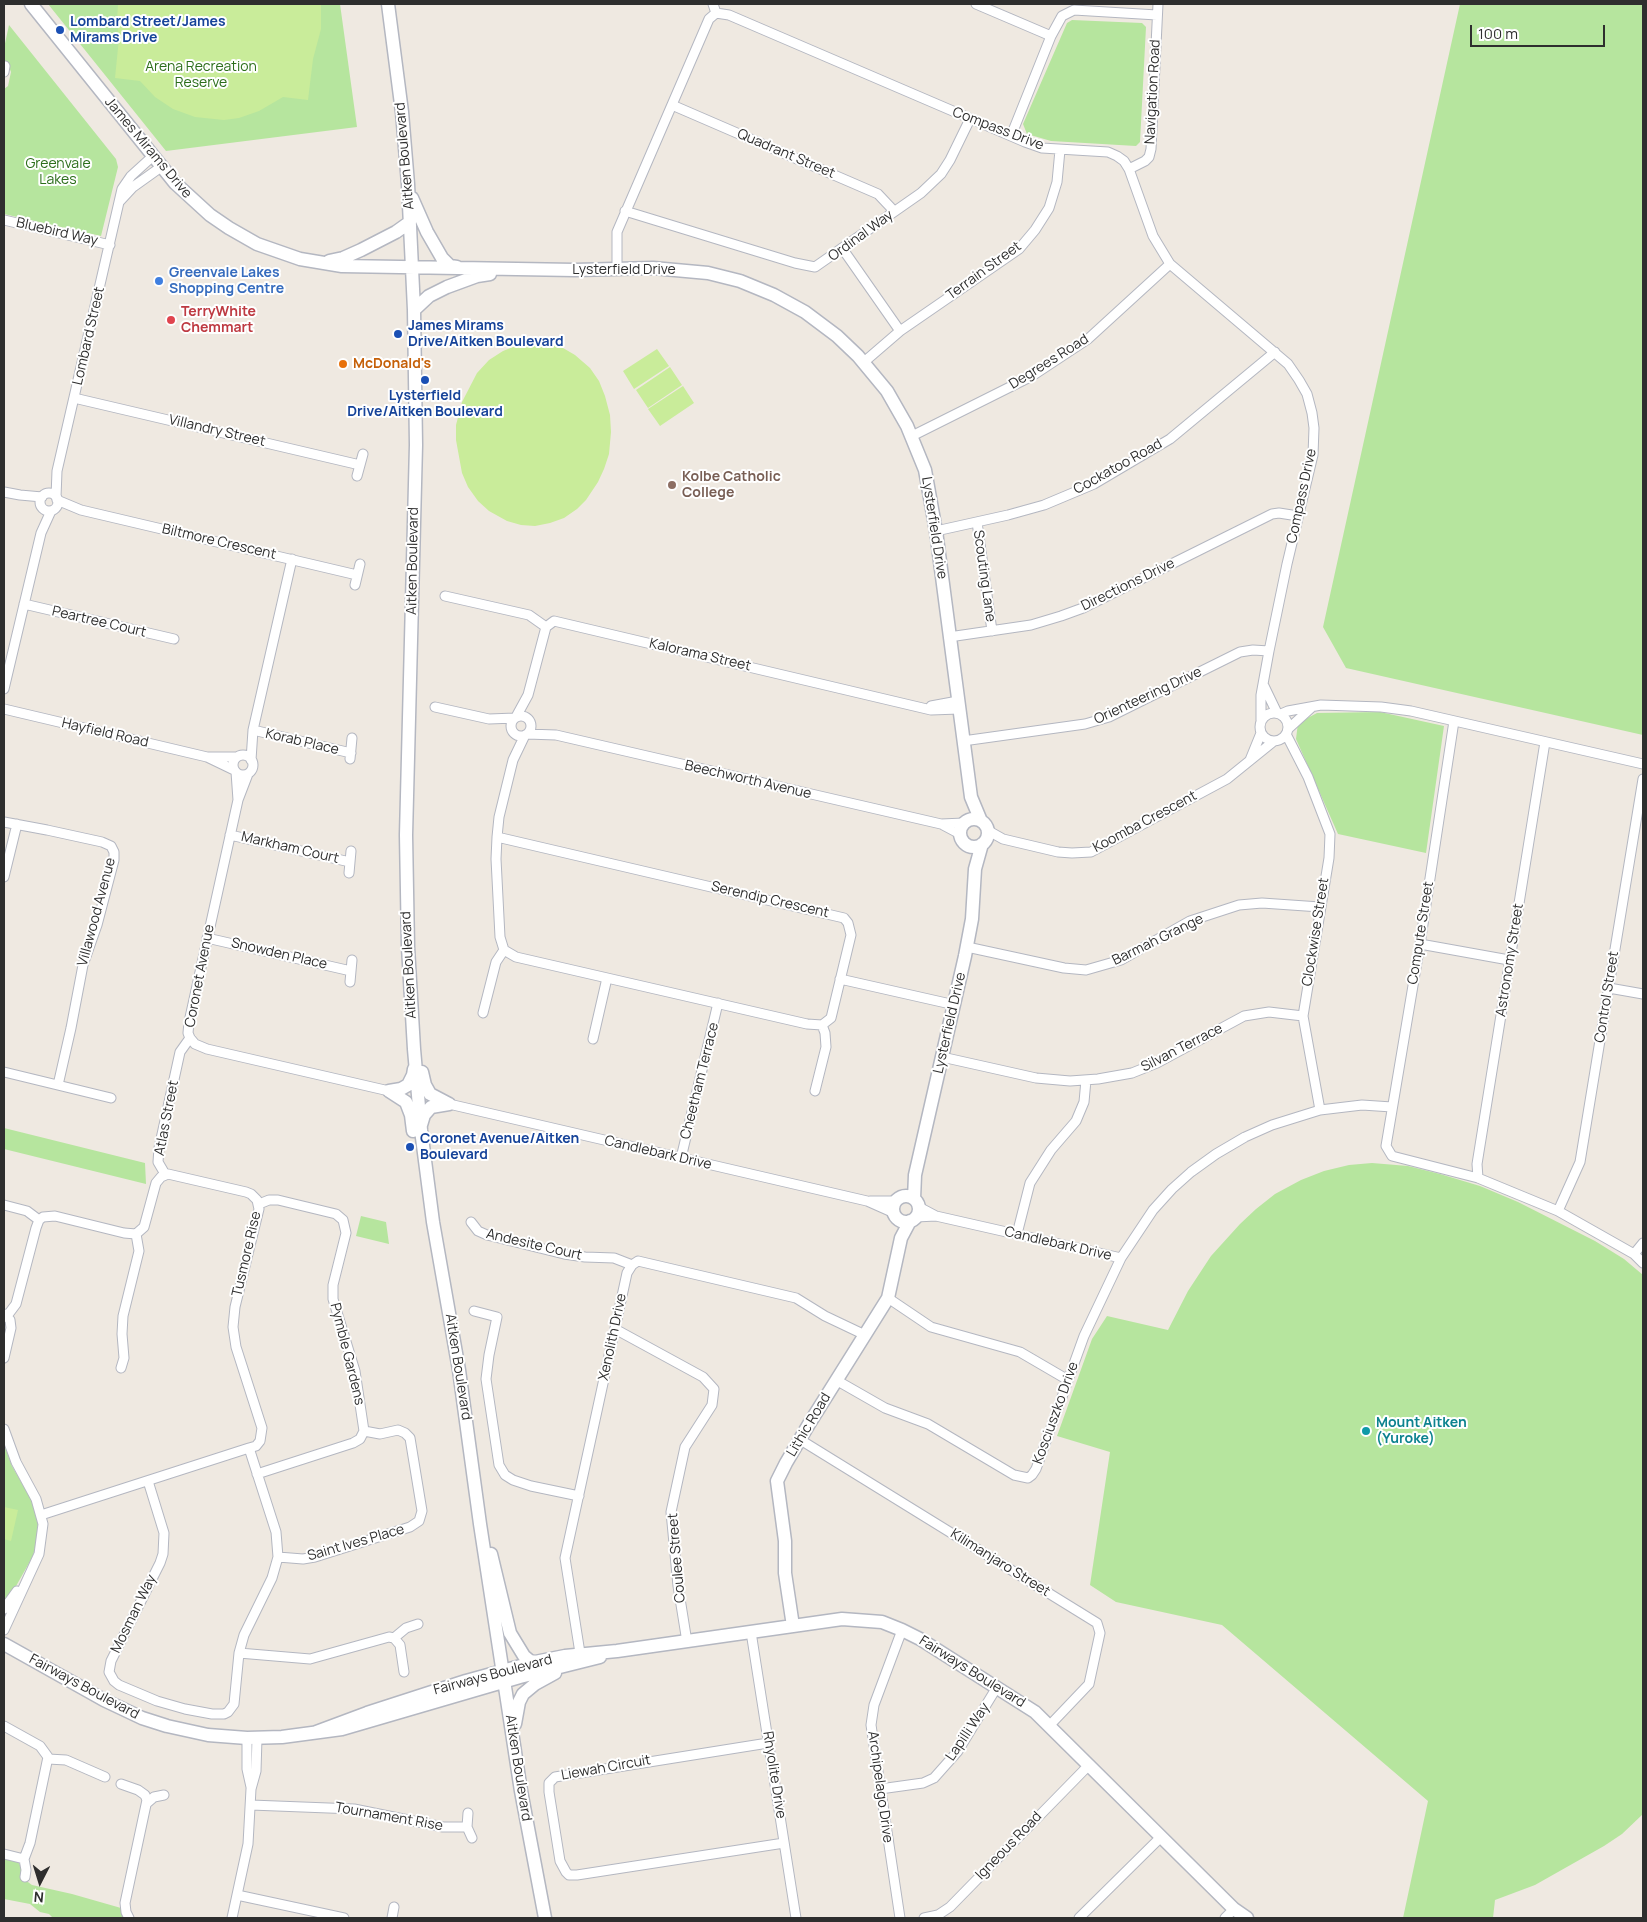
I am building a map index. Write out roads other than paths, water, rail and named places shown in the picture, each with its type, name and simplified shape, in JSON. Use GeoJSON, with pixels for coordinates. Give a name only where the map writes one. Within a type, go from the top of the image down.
{"type":"FeatureCollection","features":[{"type":"Feature","properties":{"kind":"street","name":"James Mirams Drive"},"geometry":{"type":"LineString","coordinates":[[31,4],[157,161],[192,200],[229,228],[257,244],[319,263],[342,266],[412,268]]}},
{"type":"Feature","properties":{"kind":"street","name":"Aitken Boulevard"},"geometry":{"type":"LineString","coordinates":[[388,4],[402,112],[408,184],[414,310],[415,454],[406,835],[409,965],[415,1061],[428,1186],[462,1390],[480,1524],[530,1846],[545,1918]]}},
{"type":"Feature","properties":{"kind":"street"},"geometry":{"type":"LineString","coordinates":[[617,270],[617,232],[709,19],[716,14],[713,4]]}},
{"type":"Feature","properties":{"kind":"street"},"geometry":{"type":"LineString","coordinates":[[976,4],[1051,36]]}},
{"type":"Feature","properties":{"kind":"street","name":"Navigation Road"},"geometry":{"type":"LineString","coordinates":[[1129,169],[1146,161],[1151,149],[1158,4]]}},
{"type":"Feature","properties":{"kind":"street"},"geometry":{"type":"LineString","coordinates":[[1010,136],[1051,36],[1062,16],[1074,10],[1157,15]]}},
{"type":"Feature","properties":{"kind":"street","name":"Compass Drive"},"geometry":{"type":"LineString","coordinates":[[716,14],[729,15],[1042,148],[1108,152],[1124,161],[1129,169],[1153,236],[1170,264],[1177,272],[1288,364],[1300,380],[1307,394],[1314,428],[1312,455],[1269,651],[1261,695],[1261,720]]}},
{"type":"Feature","properties":{"kind":"street","name":"Quadrant Street"},"geometry":{"type":"LineString","coordinates":[[672,105],[878,194],[894,212]]}},
{"type":"Feature","properties":{"kind":"street","name":"Ordinal Way"},"geometry":{"type":"LineString","coordinates":[[625,211],[811,268],[819,266],[921,193],[941,174],[970,119]]}},
{"type":"Feature","properties":{"kind":"street","name":"Terrain Street"},"geometry":{"type":"LineString","coordinates":[[864,362],[900,331],[1019,249],[1049,208],[1057,182],[1060,150]]}},
{"type":"Feature","properties":{"kind":"street","name":"Lombard Street"},"geometry":{"type":"LineString","coordinates":[[4,689],[57,471],[122,189],[126,182],[157,161]]}},
{"type":"Feature","properties":{"kind":"street"},"geometry":{"type":"LineString","coordinates":[[408,184],[413,202],[442,258],[450,266],[462,268]]}},
{"type":"Feature","properties":{"kind":"street","name":"Bluebird Way"},"geometry":{"type":"LineString","coordinates":[[4,220],[110,244]]}},
{"type":"Feature","properties":{"kind":"street"},"geometry":{"type":"LineString","coordinates":[[319,263],[343,258],[396,232],[410,222]]}},
{"type":"Feature","properties":{"kind":"street"},"geometry":{"type":"LineString","coordinates":[[842,248],[900,331]]}},
{"type":"Feature","properties":{"kind":"street","name":"Degrees Road"},"geometry":{"type":"LineString","coordinates":[[912,436],[1032,376],[1088,339],[1170,264]]}},
{"type":"Feature","properties":{"kind":"street","name":"Lysterfield Drive"},"geometry":{"type":"LineString","coordinates":[[412,268],[520,270],[682,269],[740,281],[774,295],[804,312],[837,336],[864,362],[902,414],[926,475],[936,531],[971,797],[984,834],[975,869],[974,896],[967,947],[955,1005],[906,1209]]}},
{"type":"Feature","properties":{"kind":"street"},"geometry":{"type":"LineString","coordinates":[[414,310],[429,296],[447,287],[477,276],[520,270]]}},
{"type":"Feature","properties":{"kind":"street","name":"Cockatoo Road"},"geometry":{"type":"LineString","coordinates":[[936,531],[1044,505],[1094,484],[1170,439],[1275,352]]}},
{"type":"Feature","properties":{"kind":"street","name":"Villandry Street"},"geometry":{"type":"LineString","coordinates":[[74,398],[360,465]]}},
{"type":"Feature","properties":{"kind":"street"},"geometry":{"type":"LineString","coordinates":[[357,476],[362,454]]}},
{"type":"Feature","properties":{"kind":"street","name":"Biltmore Crescent"},"geometry":{"type":"LineString","coordinates":[[4,492],[357,575]]}},
{"type":"Feature","properties":{"kind":"street","name":"Directions Drive"},"geometry":{"type":"LineString","coordinates":[[949,637],[1031,625],[1061,616],[1083,608],[1272,514],[1280,512],[1298,516]]}},
{"type":"Feature","properties":{"kind":"street","name":"Scouting Lane"},"geometry":{"type":"LineString","coordinates":[[977,522],[992,631]]}},
{"type":"Feature","properties":{"kind":"street"},"geometry":{"type":"LineString","coordinates":[[252,730],[234,762],[235,771],[242,775],[248,774],[253,766],[251,760],[252,730],[292,559]]}},
{"type":"Feature","properties":{"kind":"street"},"geometry":{"type":"LineString","coordinates":[[355,585],[360,564]]}},
{"type":"Feature","properties":{"kind":"street"},"geometry":{"type":"LineString","coordinates":[[445,596],[529,615],[546,627],[528,695],[512,724],[513,760]]}},
{"type":"Feature","properties":{"kind":"street","name":"Peartree Court"},"geometry":{"type":"LineString","coordinates":[[24,604],[174,639]]}},
{"type":"Feature","properties":{"kind":"street","name":"Kalorama Street"},"geometry":{"type":"LineString","coordinates":[[546,627],[554,622],[560,622],[940,711],[958,705]]}},
{"type":"Feature","properties":{"kind":"street","name":"Orienteering Drive"},"geometry":{"type":"LineString","coordinates":[[963,741],[1086,724],[1109,716],[1240,652],[1253,650],[1269,651]]}},
{"type":"Feature","properties":{"kind":"street"},"geometry":{"type":"LineString","coordinates":[[1264,686],[1279,714],[1285,718],[1287,731]]}},
{"type":"Feature","properties":{"kind":"street"},"geometry":{"type":"LineString","coordinates":[[528,695],[531,729],[513,760],[499,817],[497,837],[496,859],[500,937],[504,950],[514,956],[607,978],[807,1024],[822,1025],[825,1033],[826,1047],[815,1091]]}},
{"type":"Feature","properties":{"kind":"street"},"geometry":{"type":"LineString","coordinates":[[1299,758],[1275,741],[1264,737],[1261,733],[1261,720],[1271,713],[1279,714],[1321,705],[1381,707],[1411,711],[1643,764]]}},
{"type":"Feature","properties":{"kind":"street"},"geometry":{"type":"LineString","coordinates":[[435,706],[489,719],[518,736],[526,735]]}},
{"type":"Feature","properties":{"kind":"street"},"geometry":{"type":"LineString","coordinates":[[1275,741],[1282,739],[1287,731],[1311,708]]}},
{"type":"Feature","properties":{"kind":"street","name":"Hayfield Road"},"geometry":{"type":"LineString","coordinates":[[4,709],[207,757],[235,771]]}},
{"type":"Feature","properties":{"kind":"street"},"geometry":{"type":"LineString","coordinates":[[489,719],[526,717],[531,722]]}},
{"type":"Feature","properties":{"kind":"street","name":"Compute Street"},"geometry":{"type":"LineString","coordinates":[[1454,721],[1420,944],[1386,1146],[1392,1156],[1478,1178]]}},
{"type":"Feature","properties":{"kind":"street","name":"Beechworth Avenue"},"geometry":{"type":"LineString","coordinates":[[531,722],[556,735]]}},
{"type":"Feature","properties":{"kind":"street","name":"Korab Place"},"geometry":{"type":"LineString","coordinates":[[252,730],[350,756],[352,738]]}},
{"type":"Feature","properties":{"kind":"street","name":"Clockwise Street"},"geometry":{"type":"LineString","coordinates":[[1287,731],[1330,834],[1329,858],[1302,1016],[1320,1110]]}},
{"type":"Feature","properties":{"kind":"street","name":"Koomba Crescent"},"geometry":{"type":"LineString","coordinates":[[1249,762],[1261,733]]}},
{"type":"Feature","properties":{"kind":"street","name":"Beechworth Avenue"},"geometry":{"type":"LineString","coordinates":[[526,735],[556,735],[941,824],[964,826]]}},
{"type":"Feature","properties":{"kind":"street","name":"Koomba Crescent"},"geometry":{"type":"LineString","coordinates":[[984,834],[1058,852],[1091,852],[1227,779],[1275,741]]}},
{"type":"Feature","properties":{"kind":"street","name":"Astronomy Street"},"geometry":{"type":"LineString","coordinates":[[1478,1178],[1477,1164],[1545,742]]}},
{"type":"Feature","properties":{"kind":"street"},"geometry":{"type":"LineString","coordinates":[[238,757],[246,756],[251,760]]}},
{"type":"Feature","properties":{"kind":"street","name":"Hayfield Road"},"geometry":{"type":"LineString","coordinates":[[207,757],[238,757]]}},
{"type":"Feature","properties":{"kind":"street","name":"Coronet Avenue"},"geometry":{"type":"LineString","coordinates":[[235,771],[238,800]]}},
{"type":"Feature","properties":{"kind":"street","name":"Coronet Avenue"},"geometry":{"type":"LineString","coordinates":[[248,774],[238,800],[188,1033],[193,1041],[207,1049],[389,1091]]}},
{"type":"Feature","properties":{"kind":"street","name":"Control Street"},"geometry":{"type":"LineString","coordinates":[[1558,1211],[1580,1162],[1643,779]]}},
{"type":"Feature","properties":{"kind":"street","name":"Lysterfield Drive"},"geometry":{"type":"LineString","coordinates":[[964,826],[971,797]]}},
{"type":"Feature","properties":{"kind":"street"},"geometry":{"type":"LineString","coordinates":[[974,819],[984,834],[975,846],[968,845],[962,840],[964,826],[974,819]]}},
{"type":"Feature","properties":{"kind":"street","name":"Villawood Avenue"},"geometry":{"type":"LineString","coordinates":[[4,822],[102,842],[110,846],[115,856],[96,925],[82,965],[71,1028],[58,1085]]}},
{"type":"Feature","properties":{"kind":"street"},"geometry":{"type":"LineString","coordinates":[[4,877],[17,824]]}},
{"type":"Feature","properties":{"kind":"street","name":"Markham Court"},"geometry":{"type":"LineString","coordinates":[[230,836],[350,862]]}},
{"type":"Feature","properties":{"kind":"street","name":"Serendip Crescent"},"geometry":{"type":"LineString","coordinates":[[497,837],[844,918],[848,923],[851,935],[833,1012],[828,1022],[822,1025]]}},
{"type":"Feature","properties":{"kind":"street","name":"Lysterfield Drive"},"geometry":{"type":"LineString","coordinates":[[968,845],[975,869]]}},
{"type":"Feature","properties":{"kind":"street","name":"Markham Court"},"geometry":{"type":"LineString","coordinates":[[349,873],[351,851]]}},
{"type":"Feature","properties":{"kind":"street","name":"Barmah Grange"},"geometry":{"type":"LineString","coordinates":[[967,947],[1064,968],[1086,970],[1122,960],[1190,921],[1239,905],[1262,902],[1320,908]]}},
{"type":"Feature","properties":{"kind":"street","name":"Snowden Place"},"geometry":{"type":"LineString","coordinates":[[207,938],[351,971]]}},
{"type":"Feature","properties":{"kind":"street"},"geometry":{"type":"LineString","coordinates":[[1420,944],[1510,960]]}},
{"type":"Feature","properties":{"kind":"street"},"geometry":{"type":"LineString","coordinates":[[483,1013],[496,962],[504,950]]}},
{"type":"Feature","properties":{"kind":"street"},"geometry":{"type":"LineString","coordinates":[[350,982],[352,960]]}},
{"type":"Feature","properties":{"kind":"street"},"geometry":{"type":"LineString","coordinates":[[409,965],[419,1022],[425,1085],[430,1094],[449,1104]]}},
{"type":"Feature","properties":{"kind":"street"},"geometry":{"type":"LineString","coordinates":[[594,1039],[607,978]]}},
{"type":"Feature","properties":{"kind":"street"},"geometry":{"type":"LineString","coordinates":[[840,979],[955,1005]]}},
{"type":"Feature","properties":{"kind":"street"},"geometry":{"type":"LineString","coordinates":[[1609,988],[1643,994]]}},
{"type":"Feature","properties":{"kind":"street","name":"Cheetham Terrace"},"geometry":{"type":"LineString","coordinates":[[681,1158],[718,1003]]}},
{"type":"Feature","properties":{"kind":"street","name":"Silvan Terrace"},"geometry":{"type":"LineString","coordinates":[[942,1057],[1036,1078],[1070,1081],[1086,1080],[1132,1073],[1157,1063],[1244,1016],[1269,1012],[1302,1016]]}},
{"type":"Feature","properties":{"kind":"street","name":"Atlas Street"},"geometry":{"type":"LineString","coordinates":[[164,1174],[158,1162],[158,1154],[179,1060],[193,1041]]}},
{"type":"Feature","properties":{"kind":"street"},"geometry":{"type":"LineString","coordinates":[[389,1091],[401,1089],[408,1085],[413,1076],[415,1061]]}},
{"type":"Feature","properties":{"kind":"street"},"geometry":{"type":"LineString","coordinates":[[4,1072],[111,1098]]}},
{"type":"Feature","properties":{"kind":"street"},"geometry":{"type":"LineString","coordinates":[[1017,1234],[1030,1183],[1051,1150],[1076,1121],[1084,1102],[1086,1080]]}},
{"type":"Feature","properties":{"kind":"street"},"geometry":{"type":"LineString","coordinates":[[389,1091],[401,1098],[411,1114],[414,1148],[428,1186]]}},
{"type":"Feature","properties":{"kind":"street"},"geometry":{"type":"LineString","coordinates":[[421,1126],[424,1115],[432,1107],[449,1104]]}},
{"type":"Feature","properties":{"kind":"street","name":"Candlebark Drive"},"geometry":{"type":"LineString","coordinates":[[449,1104],[1121,1258]]}},
{"type":"Feature","properties":{"kind":"street","name":"Kosciuszko Drive"},"geometry":{"type":"LineString","coordinates":[[836,1380],[885,1408],[928,1424],[1014,1475],[1028,1478],[1036,1469],[1084,1336],[1121,1258],[1153,1210],[1172,1189],[1216,1154],[1245,1137],[1272,1125],[1320,1110],[1362,1105],[1392,1106]]}},
{"type":"Feature","properties":{"kind":"street"},"geometry":{"type":"LineString","coordinates":[[4,1358],[11,1328],[5,1315],[14,1308],[18,1300],[39,1220],[51,1215],[129,1234],[136,1234],[144,1227],[156,1183],[164,1174]]}},
{"type":"Feature","properties":{"kind":"street","name":"Tusmore Rise"},"geometry":{"type":"LineString","coordinates":[[164,1174],[174,1174],[246,1192],[255,1197],[259,1204],[233,1317],[236,1347],[262,1428],[260,1441],[256,1446],[249,1448]]}},
{"type":"Feature","properties":{"kind":"street"},"geometry":{"type":"LineString","coordinates":[[1478,1178],[1558,1211],[1634,1254],[1643,1263]]}},
{"type":"Feature","properties":{"kind":"street","name":"Pymble Gardens"},"geometry":{"type":"LineString","coordinates":[[259,1204],[269,1200],[278,1200],[336,1214],[344,1220],[346,1234],[333,1284],[333,1299],[355,1371],[364,1431]]}},
{"type":"Feature","properties":{"kind":"street"},"geometry":{"type":"LineString","coordinates":[[4,1205],[27,1212],[39,1220]]}},
{"type":"Feature","properties":{"kind":"street","name":"Lithic Road"},"geometry":{"type":"LineString","coordinates":[[792,1626],[785,1573],[785,1541],[777,1481],[799,1439],[888,1298],[906,1209]]}},
{"type":"Feature","properties":{"kind":"street","name":"Andesite Court"},"geometry":{"type":"LineString","coordinates":[[471,1222],[478,1231],[487,1235],[571,1255],[614,1258],[632,1265]]}},
{"type":"Feature","properties":{"kind":"street"},"geometry":{"type":"LineString","coordinates":[[121,1368],[124,1358],[122,1325],[139,1251],[136,1234]]}},
{"type":"Feature","properties":{"kind":"street"},"geometry":{"type":"LineString","coordinates":[[1634,1254],[1643,1243]]}},
{"type":"Feature","properties":{"kind":"street"},"geometry":{"type":"LineString","coordinates":[[632,1265],[638,1261],[796,1298],[825,1316],[864,1335]]}},
{"type":"Feature","properties":{"kind":"street","name":"Xenolith Drive"},"geometry":{"type":"LineString","coordinates":[[583,1657],[566,1558],[627,1273],[632,1265]]}},
{"type":"Feature","properties":{"kind":"street"},"geometry":{"type":"LineString","coordinates":[[888,1298],[931,1327],[1020,1352],[1068,1380]]}},
{"type":"Feature","properties":{"kind":"street"},"geometry":{"type":"LineString","coordinates":[[474,1311],[498,1317],[488,1355],[486,1378],[499,1465],[505,1475],[513,1480],[531,1486],[579,1496]]}},
{"type":"Feature","properties":{"kind":"street","name":"Coulee Street"},"geometry":{"type":"LineString","coordinates":[[615,1329],[703,1377],[714,1389],[712,1405],[685,1447],[671,1512],[678,1586],[686,1642]]}},
{"type":"Feature","properties":{"kind":"street"},"geometry":{"type":"LineString","coordinates":[[4,1428],[16,1462],[31,1488],[41,1515],[41,1545],[35,1564],[4,1609]]}},
{"type":"Feature","properties":{"kind":"street"},"geometry":{"type":"LineString","coordinates":[[257,1474],[353,1444],[360,1440],[364,1431]]}},
{"type":"Feature","properties":{"kind":"street","name":"Saint Ives Place"},"geometry":{"type":"LineString","coordinates":[[278,1557],[308,1559],[410,1527],[419,1521],[422,1511],[410,1438],[401,1431],[380,1434],[364,1431]]}},
{"type":"Feature","properties":{"kind":"street","name":"Kilimanjaro Street"},"geometry":{"type":"LineString","coordinates":[[799,1439],[1098,1623],[1100,1633],[1089,1684],[1049,1726]]}},
{"type":"Feature","properties":{"kind":"street"},"geometry":{"type":"LineString","coordinates":[[41,1515],[249,1448]]}},
{"type":"Feature","properties":{"kind":"street","name":"Mosman Way"},"geometry":{"type":"LineString","coordinates":[[148,1481],[164,1533],[163,1554],[111,1661],[109,1672],[119,1685],[157,1701],[185,1709],[219,1715],[228,1712],[234,1704],[239,1653],[246,1630],[272,1578],[278,1557],[276,1532],[249,1448]]}},
{"type":"Feature","properties":{"kind":"street"},"geometry":{"type":"LineString","coordinates":[[480,1524],[492,1559],[510,1633],[524,1656],[530,1661],[535,1662]]}},
{"type":"Feature","properties":{"kind":"street"},"geometry":{"type":"LineString","coordinates":[[4,1630],[13,1614],[27,1577]]}},
{"type":"Feature","properties":{"kind":"street","name":"Fairways Boulevard"},"geometry":{"type":"LineString","coordinates":[[4,1644],[104,1700],[142,1718],[167,1726],[208,1734],[252,1738],[342,1729],[389,1711],[503,1676],[583,1657],[842,1618],[882,1622],[902,1630],[1027,1705],[1234,1909],[1247,1918]]}},
{"type":"Feature","properties":{"kind":"street"},"geometry":{"type":"LineString","coordinates":[[239,1653],[289,1659],[310,1659],[383,1638],[394,1638],[406,1628],[418,1624]]}},
{"type":"Feature","properties":{"kind":"street","name":"Archipelago Drive"},"geometry":{"type":"LineString","coordinates":[[900,1918],[880,1789],[871,1715],[902,1630]]}},
{"type":"Feature","properties":{"kind":"street","name":"Rhyolite Drive"},"geometry":{"type":"LineString","coordinates":[[751,1632],[796,1918]]}},
{"type":"Feature","properties":{"kind":"street"},"geometry":{"type":"LineString","coordinates":[[394,1638],[400,1645],[404,1672]]}},
{"type":"Feature","properties":{"kind":"street"},"geometry":{"type":"LineString","coordinates":[[513,1739],[517,1709],[523,1694],[583,1657]]}},
{"type":"Feature","properties":{"kind":"street","name":"Fairways Boulevard"},"geometry":{"type":"LineString","coordinates":[[503,1676],[535,1662],[583,1657]]}},
{"type":"Feature","properties":{"kind":"street","name":"Lapilli Way"},"geometry":{"type":"LineString","coordinates":[[880,1789],[923,1783],[934,1778],[958,1751],[997,1687]]}},
{"type":"Feature","properties":{"kind":"street"},"geometry":{"type":"LineString","coordinates":[[4,1726],[40,1746],[47,1754],[48,1759],[30,1843],[24,1859],[25,1877]]}},
{"type":"Feature","properties":{"kind":"street"},"geometry":{"type":"LineString","coordinates":[[232,1918],[246,1858],[251,1805],[251,1789],[247,1770],[252,1738]]}},
{"type":"Feature","properties":{"kind":"street","name":"Liewah Circuit"},"geometry":{"type":"LineString","coordinates":[[768,1743],[555,1776],[550,1783],[549,1792],[558,1852],[561,1867],[573,1876],[784,1843]]}},
{"type":"Feature","properties":{"kind":"street"},"geometry":{"type":"LineString","coordinates":[[48,1759],[66,1760],[105,1777]]}},
{"type":"Feature","properties":{"kind":"street","name":"Igneous Road"},"geometry":{"type":"LineString","coordinates":[[924,1918],[938,1915],[950,1906],[1089,1765]]}},
{"type":"Feature","properties":{"kind":"street"},"geometry":{"type":"LineString","coordinates":[[121,1784],[142,1792],[147,1803],[126,1904],[126,1912],[129,1918]]}},
{"type":"Feature","properties":{"kind":"street"},"geometry":{"type":"LineString","coordinates":[[147,1803],[154,1798],[164,1795]]}},
{"type":"Feature","properties":{"kind":"street","name":"Tournament Rise"},"geometry":{"type":"LineString","coordinates":[[251,1805],[354,1809],[443,1827],[467,1827]]}},
{"type":"Feature","properties":{"kind":"street"},"geometry":{"type":"LineString","coordinates":[[468,1813],[467,1827],[472,1838]]}},
{"type":"Feature","properties":{"kind":"street"},"geometry":{"type":"LineString","coordinates":[[1079,1918],[1161,1837]]}},
{"type":"Feature","properties":{"kind":"street"},"geometry":{"type":"LineString","coordinates":[[4,1854],[24,1859]]}},
{"type":"Feature","properties":{"kind":"street"},"geometry":{"type":"LineString","coordinates":[[237,1895],[344,1918]]}},
{"type":"Feature","properties":{"kind":"street"},"geometry":{"type":"LineString","coordinates":[[392,1918],[394,1908]]}},
{"type":"Feature","properties":{"kind":"street"},"geometry":{"type":"LineString","coordinates":[[1225,1918],[1234,1909]]}},
{"type":"Feature","properties":{"kind":"place","name":"Lombard Street/James Mirams Drive"},"geometry":{"type":"Point","coordinates":[60,30]}},
{"type":"Feature","properties":{"kind":"place","name":"Greenvale Lakes Shopping Centre"},"geometry":{"type":"Point","coordinates":[159,281]}},
{"type":"Feature","properties":{"kind":"place","name":"TerryWhite Chemmart"},"geometry":{"type":"Point","coordinates":[171,320]}},
{"type":"Feature","properties":{"kind":"place","name":"James Mirams Drive/Aitken Boulevard"},"geometry":{"type":"Point","coordinates":[398,334]}},
{"type":"Feature","properties":{"kind":"place","name":"McDonald's"},"geometry":{"type":"Point","coordinates":[343,364]}},
{"type":"Feature","properties":{"kind":"place","name":"Lysterfield Drive/Aitken Boulevard"},"geometry":{"type":"Point","coordinates":[425,380]}},
{"type":"Feature","properties":{"kind":"place","name":"Kolbe Catholic College"},"geometry":{"type":"Point","coordinates":[672,485]}},
{"type":"Feature","properties":{"kind":"place","name":"Coronet Avenue/Aitken Boulevard"},"geometry":{"type":"Point","coordinates":[410,1147]}},
{"type":"Feature","properties":{"kind":"place","name":"Mount Aitken (Yuroke)"},"geometry":{"type":"Point","coordinates":[1366,1431]}},
{"type":"Feature","properties":{"kind":"park label","name":"Arena Recreation Reserve"},"geometry":{"type":"Point","coordinates":[201,76]}},
{"type":"Feature","properties":{"kind":"park label","name":"Greenvale Lakes"},"geometry":{"type":"Point","coordinates":[58,172]}}]}
